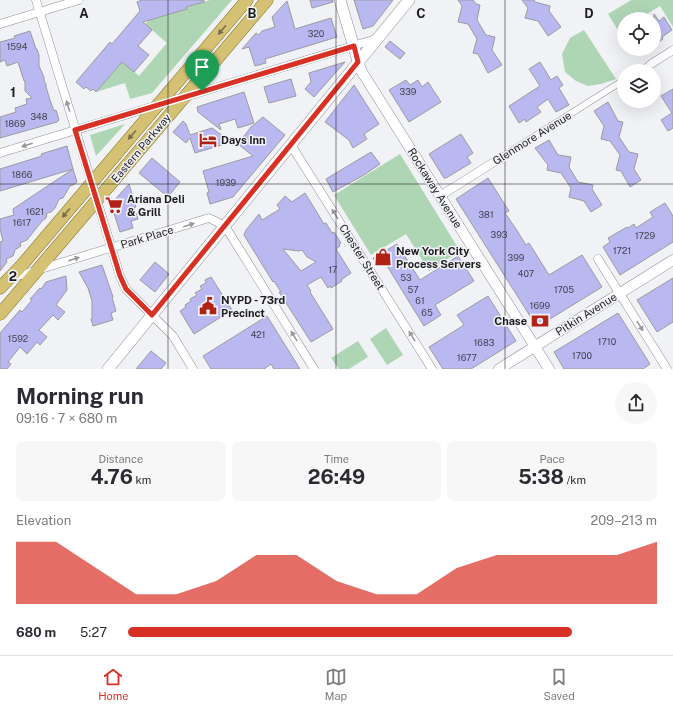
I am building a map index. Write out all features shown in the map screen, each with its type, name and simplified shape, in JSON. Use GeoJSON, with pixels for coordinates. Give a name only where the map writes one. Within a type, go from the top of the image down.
{"type":"FeatureCollection","features":[{"type":"Feature","properties":{"kind":"main road","name":"Eastern Parkway"},"geometry":{"type":"LineString","coordinates":[[0,288],[5,280],[92,183],[247,0]]}},
{"type":"Feature","properties":{"kind":"main road","name":"Eastern Parkway"},"geometry":{"type":"LineString","coordinates":[[0,314],[267,0]]}},
{"type":"Feature","properties":{"kind":"main road","name":"Rockaway Avenue"},"geometry":{"type":"LineString","coordinates":[[340,0],[358,62]]}},
{"type":"Feature","properties":{"kind":"main road"},"geometry":{"type":"LineString","coordinates":[[108,369],[409,0]]}},
{"type":"Feature","properties":{"kind":"street"},"geometry":{"type":"LineString","coordinates":[[36,0],[120,276],[126,289],[173,336],[194,369]]}},
{"type":"Feature","properties":{"kind":"street"},"geometry":{"type":"LineString","coordinates":[[0,24],[80,0]]}},
{"type":"Feature","properties":{"kind":"street"},"geometry":{"type":"LineString","coordinates":[[0,153],[376,39]]}},
{"type":"Feature","properties":{"kind":"street"},"geometry":{"type":"LineString","coordinates":[[651,64],[673,50]]}},
{"type":"Feature","properties":{"kind":"street","name":"Rockaway Avenue"},"geometry":{"type":"LineString","coordinates":[[358,62],[362,72],[548,369]]}},
{"type":"Feature","properties":{"kind":"street","name":"Glenmore Avenue"},"geometry":{"type":"LineString","coordinates":[[440,196],[617,84]]}},
{"type":"Feature","properties":{"kind":"street","name":"Chester Street"},"geometry":{"type":"LineString","coordinates":[[291,145],[432,369]]}},
{"type":"Feature","properties":{"kind":"street","name":"Park Place"},"geometry":{"type":"LineString","coordinates":[[5,280],[209,218],[225,226]]}},
{"type":"Feature","properties":{"kind":"street"},"geometry":{"type":"LineString","coordinates":[[225,226],[314,369]]}},
{"type":"Feature","properties":{"kind":"street"},"geometry":{"type":"LineString","coordinates":[[598,259],[667,369]]}},
{"type":"Feature","properties":{"kind":"street","name":"Pitkin Avenue"},"geometry":{"type":"LineString","coordinates":[[499,369],[673,260]]}},
{"type":"Feature","properties":{"kind":"green space"},"geometry":{"type":"Polygon","coordinates":[[[210,0],[232,0],[152,93],[130,99],[125,83],[96,92],[119,66],[120,59],[139,76],[167,43],[145,24],[149,20],[187,9],[186,7],[210,0]]]}},
{"type":"Feature","properties":{"kind":"green space"},"geometry":{"type":"Polygon","coordinates":[[[631,0],[673,0],[673,27],[660,6],[650,12],[617,12],[617,29],[608,14],[631,0]]]}},
{"type":"Feature","properties":{"kind":"green space"},"geometry":{"type":"Polygon","coordinates":[[[584,30],[616,79],[601,84],[588,86],[576,81],[565,72],[562,54],[570,38],[584,30]]]}},
{"type":"Feature","properties":{"kind":"green space"},"geometry":{"type":"Polygon","coordinates":[[[125,124],[96,156],[90,135],[125,124]]]}},
{"type":"Feature","properties":{"kind":"green space"},"geometry":{"type":"Polygon","coordinates":[[[400,154],[460,251],[429,271],[406,234],[371,255],[334,195],[400,154]]]}},
{"type":"Feature","properties":{"kind":"green space"},"geometry":{"type":"Polygon","coordinates":[[[386,328],[403,355],[387,365],[370,339],[386,328]]]}},
{"type":"Feature","properties":{"kind":"green space"},"geometry":{"type":"Polygon","coordinates":[[[358,341],[368,357],[349,369],[339,369],[331,358],[358,341]]]}},
{"type":"Feature","properties":{"kind":"building"},"geometry":{"type":"Polygon","coordinates":[[[142,0],[204,0],[204,2],[186,7],[187,9],[143,22],[152,30],[138,46],[149,55],[134,72],[122,62],[96,92],[93,89],[91,91],[86,87],[84,89],[76,82],[110,42],[112,44],[140,11],[137,2],[142,0]]]}},
{"type":"Feature","properties":{"kind":"building"},"geometry":{"type":"Polygon","coordinates":[[[310,0],[333,0],[333,2],[312,8],[310,0]]]}},
{"type":"Feature","properties":{"kind":"building"},"geometry":{"type":"Polygon","coordinates":[[[354,0],[393,0],[373,26],[363,29],[354,0]]]}},
{"type":"Feature","properties":{"kind":"building"},"geometry":{"type":"Polygon","coordinates":[[[458,0],[473,0],[476,4],[480,5],[477,20],[486,35],[495,37],[492,50],[502,65],[488,73],[478,54],[473,53],[477,39],[468,24],[458,22],[462,6],[458,0]]]}},
{"type":"Feature","properties":{"kind":"building"},"geometry":{"type":"Polygon","coordinates":[[[522,0],[534,0],[535,2],[550,6],[549,11],[561,27],[548,36],[538,21],[525,18],[528,8],[522,0]]]}},
{"type":"Feature","properties":{"kind":"building"},"geometry":{"type":"Polygon","coordinates":[[[287,1],[295,29],[331,18],[337,37],[265,59],[266,63],[255,66],[249,47],[242,49],[256,33],[259,35],[262,31],[275,27],[272,17],[287,1]]]}},
{"type":"Feature","properties":{"kind":"building"},"geometry":{"type":"Polygon","coordinates":[[[664,17],[672,30],[662,37],[663,39],[661,40],[661,19],[664,17]]]}},
{"type":"Feature","properties":{"kind":"building"},"geometry":{"type":"Polygon","coordinates":[[[30,31],[39,55],[39,66],[44,77],[51,103],[54,111],[56,110],[59,120],[57,122],[0,138],[0,117],[16,112],[15,108],[27,104],[26,99],[32,98],[25,91],[25,81],[18,62],[7,66],[5,60],[0,62],[0,42],[15,38],[14,36],[30,31]]]}},
{"type":"Feature","properties":{"kind":"building"},"geometry":{"type":"Polygon","coordinates":[[[390,41],[405,53],[400,59],[385,47],[390,41]]]}},
{"type":"Feature","properties":{"kind":"building"},"geometry":{"type":"Polygon","coordinates":[[[345,62],[314,97],[305,89],[311,82],[309,73],[345,62]]]}},
{"type":"Feature","properties":{"kind":"building"},"geometry":{"type":"Polygon","coordinates":[[[540,62],[551,80],[557,76],[563,85],[559,88],[569,105],[556,112],[548,99],[537,107],[541,112],[526,122],[525,119],[519,123],[509,106],[540,86],[529,69],[540,62]]]}},
{"type":"Feature","properties":{"kind":"building"},"geometry":{"type":"Polygon","coordinates":[[[291,79],[296,96],[269,103],[264,87],[291,79]]]}},
{"type":"Feature","properties":{"kind":"building"},"geometry":{"type":"Polygon","coordinates":[[[406,80],[410,85],[418,80],[422,87],[428,82],[441,102],[409,122],[389,90],[406,80]]]}},
{"type":"Feature","properties":{"kind":"building"},"geometry":{"type":"Polygon","coordinates":[[[354,85],[379,124],[364,134],[367,139],[353,148],[349,140],[325,122],[354,85]]]}},
{"type":"Feature","properties":{"kind":"building"},"geometry":{"type":"Polygon","coordinates":[[[673,89],[673,128],[668,131],[661,120],[672,113],[661,96],[673,89]]]}},
{"type":"Feature","properties":{"kind":"building"},"geometry":{"type":"Polygon","coordinates":[[[244,92],[254,123],[238,128],[235,119],[219,124],[221,130],[198,112],[197,107],[244,92]]]}},
{"type":"Feature","properties":{"kind":"building"},"geometry":{"type":"Polygon","coordinates":[[[608,102],[618,121],[623,122],[619,137],[629,152],[638,154],[634,169],[641,180],[630,187],[621,171],[616,170],[620,155],[610,141],[601,139],[604,126],[594,111],[608,102]]]}},
{"type":"Feature","properties":{"kind":"building"},"geometry":{"type":"Polygon","coordinates":[[[263,117],[285,135],[233,197],[210,204],[207,193],[209,192],[203,171],[253,156],[238,144],[251,127],[263,117]]]}},
{"type":"Feature","properties":{"kind":"building","name":"Days Inn"},"geometry":{"type":"Polygon","coordinates":[[[183,121],[186,124],[190,135],[212,128],[223,136],[225,144],[195,153],[190,138],[186,143],[173,132],[183,121]]]}},
{"type":"Feature","properties":{"kind":"building"},"geometry":{"type":"Polygon","coordinates":[[[461,134],[473,153],[467,157],[471,163],[444,178],[429,154],[461,134]]]}},
{"type":"Feature","properties":{"kind":"building"},"geometry":{"type":"Polygon","coordinates":[[[549,140],[558,155],[571,157],[569,167],[578,182],[593,185],[592,189],[602,205],[591,212],[584,201],[569,197],[571,188],[561,173],[547,170],[548,165],[535,148],[549,140]]]}},
{"type":"Feature","properties":{"kind":"building"},"geometry":{"type":"Polygon","coordinates":[[[67,146],[73,169],[0,191],[0,169],[42,156],[41,154],[67,146]]]}},
{"type":"Feature","properties":{"kind":"building"},"geometry":{"type":"Polygon","coordinates":[[[371,152],[380,164],[364,175],[333,192],[326,179],[371,152]]]}},
{"type":"Feature","properties":{"kind":"building"},"geometry":{"type":"Polygon","coordinates":[[[152,158],[180,182],[168,197],[139,173],[152,158]]]}},
{"type":"Feature","properties":{"kind":"building"},"geometry":{"type":"Polygon","coordinates":[[[73,169],[77,182],[70,186],[63,198],[59,199],[55,208],[51,212],[47,213],[46,218],[27,240],[20,243],[21,246],[15,250],[13,256],[6,259],[7,262],[0,271],[0,242],[3,241],[0,229],[0,219],[14,215],[13,209],[73,169]]]}},
{"type":"Feature","properties":{"kind":"building"},"geometry":{"type":"Polygon","coordinates":[[[488,178],[509,211],[505,213],[526,245],[529,243],[549,275],[582,255],[602,287],[537,327],[456,199],[488,178]]]}},
{"type":"Feature","properties":{"kind":"building"},"geometry":{"type":"Polygon","coordinates":[[[129,184],[138,219],[131,221],[133,228],[120,232],[111,204],[129,184]]]}},
{"type":"Feature","properties":{"kind":"building"},"geometry":{"type":"Polygon","coordinates":[[[305,193],[324,224],[326,223],[341,243],[336,249],[351,273],[331,288],[330,286],[328,288],[321,277],[307,285],[333,329],[311,342],[244,235],[246,230],[259,214],[262,220],[280,209],[277,205],[285,196],[292,202],[305,193]],[[283,249],[301,271],[316,262],[307,257],[302,250],[283,249]]]}},
{"type":"Feature","properties":{"kind":"building"},"geometry":{"type":"Polygon","coordinates":[[[665,203],[673,216],[673,242],[620,275],[603,247],[610,242],[608,238],[634,224],[636,228],[653,217],[650,212],[665,203]]]}},
{"type":"Feature","properties":{"kind":"building"},"geometry":{"type":"Polygon","coordinates":[[[397,244],[420,280],[458,256],[474,281],[435,305],[441,315],[424,326],[384,261],[377,265],[373,258],[397,244]]]}},
{"type":"Feature","properties":{"kind":"building"},"geometry":{"type":"Polygon","coordinates":[[[155,262],[169,274],[155,292],[140,280],[155,262]]]}},
{"type":"Feature","properties":{"kind":"building"},"geometry":{"type":"Polygon","coordinates":[[[102,265],[113,297],[116,311],[111,313],[113,320],[93,326],[91,319],[92,301],[88,288],[79,272],[102,265]]]}},
{"type":"Feature","properties":{"kind":"building"},"geometry":{"type":"Polygon","coordinates":[[[66,276],[67,290],[56,305],[65,312],[58,320],[53,315],[39,330],[47,337],[40,345],[37,342],[27,354],[20,347],[8,362],[11,364],[7,369],[0,369],[0,333],[20,310],[22,312],[32,300],[30,299],[46,282],[66,276]]]}},
{"type":"Feature","properties":{"kind":"building","name":"NYPD - 73rd Precinct"},"geometry":{"type":"Polygon","coordinates":[[[211,277],[232,310],[194,334],[180,311],[191,301],[190,299],[197,295],[195,293],[202,289],[200,286],[206,283],[205,280],[211,277]]]}},
{"type":"Feature","properties":{"kind":"building"},"geometry":{"type":"Polygon","coordinates":[[[673,278],[673,322],[657,332],[637,300],[673,278]]]}},
{"type":"Feature","properties":{"kind":"building"},"geometry":{"type":"Polygon","coordinates":[[[488,296],[516,341],[471,369],[443,369],[429,347],[464,325],[457,315],[488,296]]]}},
{"type":"Feature","properties":{"kind":"building"},"geometry":{"type":"Polygon","coordinates":[[[618,313],[650,364],[643,369],[564,369],[554,352],[618,313]]]}},
{"type":"Feature","properties":{"kind":"building"},"geometry":{"type":"Polygon","coordinates":[[[267,316],[300,369],[274,369],[271,364],[264,369],[211,369],[203,356],[267,316]]]}},
{"type":"Feature","properties":{"kind":"building"},"geometry":{"type":"Polygon","coordinates":[[[151,351],[166,363],[161,369],[136,369],[151,351]]]}},
{"type":"Feature","properties":{"kind":"place","name":"Days Inn"},"geometry":{"type":"Point","coordinates":[208,140]}},
{"type":"Feature","properties":{"kind":"place","name":"Ariana Deli & Grill"},"geometry":{"type":"Point","coordinates":[114,205]}},
{"type":"Feature","properties":{"kind":"place","name":"New York City Process Servers"},"geometry":{"type":"Point","coordinates":[383,257]}},
{"type":"Feature","properties":{"kind":"place","name":"NYPD - 73rd Precinct"},"geometry":{"type":"Point","coordinates":[208,306]}},
{"type":"Feature","properties":{"kind":"place","name":"Chase"},"geometry":{"type":"Point","coordinates":[540,321]}},
{"type":"Feature","properties":{"kind":"route"},"geometry":{"type":"LineString","coordinates":[[354,46],[358,62],[152,315],[126,289],[120,276],[75,130],[202,91],[354,46]]}}]}
